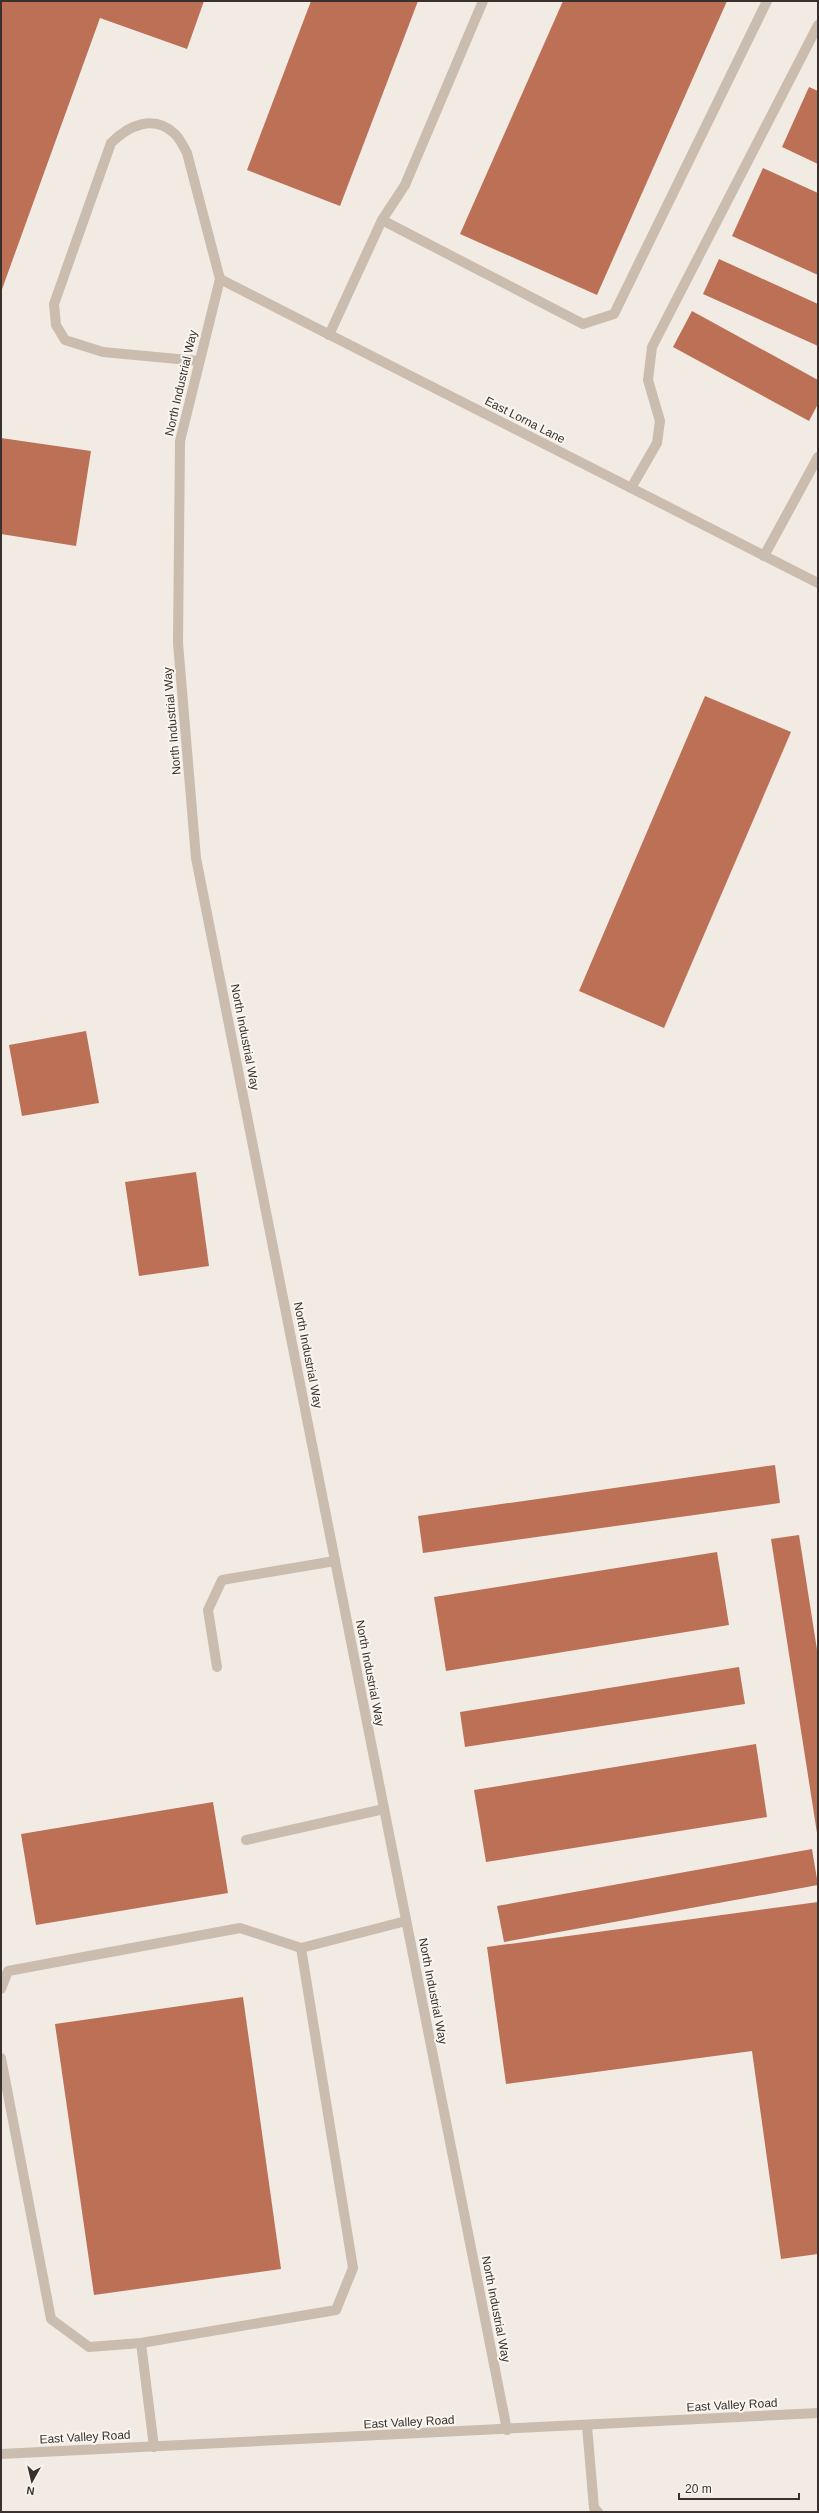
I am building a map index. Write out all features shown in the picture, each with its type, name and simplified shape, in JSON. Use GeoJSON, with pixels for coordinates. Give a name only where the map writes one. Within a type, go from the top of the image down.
{"type":"FeatureCollection","features":[{"type":"Feature","properties":{"kind":"street"},"geometry":{"type":"LineString","coordinates":[[330,335],[382,220],[405,185],[483,1]]}},
{"type":"Feature","properties":{"kind":"street"},"geometry":{"type":"LineString","coordinates":[[382,220],[583,324],[614,314],[767,1]]}},
{"type":"Feature","properties":{"kind":"street"},"geometry":{"type":"LineString","coordinates":[[631,488],[657,443],[660,421],[648,380],[652,347],[818,26]]}},
{"type":"Feature","properties":{"kind":"street"},"geometry":{"type":"LineString","coordinates":[[199,361],[103,352],[65,340],[56,325],[54,304],[71,254],[111,142],[125,130],[138,125],[159,124],[176,135],[187,153],[220,279]]}},
{"type":"Feature","properties":{"kind":"street","name":"East Lorna Lane"},"geometry":{"type":"LineString","coordinates":[[220,279],[818,583]]}},
{"type":"Feature","properties":{"kind":"street","name":"North Industrial Way"},"geometry":{"type":"LineString","coordinates":[[220,279],[180,441],[178,643],[196,858],[507,2430]]}},
{"type":"Feature","properties":{"kind":"street"},"geometry":{"type":"LineString","coordinates":[[764,556],[818,457]]}},
{"type":"Feature","properties":{"kind":"street"},"geometry":{"type":"LineString","coordinates":[[217,1667],[208,1610],[222,1580],[335,1561]]}},
{"type":"Feature","properties":{"kind":"street"},"geometry":{"type":"LineString","coordinates":[[246,1840],[384,1809]]}},
{"type":"Feature","properties":{"kind":"street"},"geometry":{"type":"LineString","coordinates":[[1,1989],[8,1971],[240,1928],[301,1948],[406,1921]]}},
{"type":"Feature","properties":{"kind":"street"},"geometry":{"type":"LineString","coordinates":[[1,2058],[51,2318],[88,2347],[141,2343],[336,2310],[354,2268],[301,1948]]}},
{"type":"Feature","properties":{"kind":"street"},"geometry":{"type":"LineString","coordinates":[[141,2343],[154,2447]]}},
{"type":"Feature","properties":{"kind":"street","name":"East Valley Road"},"geometry":{"type":"LineString","coordinates":[[1,2454],[587,2426],[818,2413]]}},
{"type":"Feature","properties":{"kind":"street"},"geometry":{"type":"LineString","coordinates":[[587,2426],[594,2508],[598,2512]]}},
{"type":"Feature","properties":{"kind":"building"},"geometry":{"type":"Polygon","coordinates":[[[1,1],[204,1],[187,49],[100,18],[1,292],[1,1]]]}},
{"type":"Feature","properties":{"kind":"building"},"geometry":{"type":"Polygon","coordinates":[[[311,1],[418,1],[340,206],[247,170],[311,1]]]}},
{"type":"Feature","properties":{"kind":"building"},"geometry":{"type":"Polygon","coordinates":[[[563,1],[727,1],[597,295],[460,234],[563,1]]]}},
{"type":"Feature","properties":{"kind":"building"},"geometry":{"type":"Polygon","coordinates":[[[809,87],[818,91],[818,164],[782,147],[809,87]]]}},
{"type":"Feature","properties":{"kind":"building"},"geometry":{"type":"Polygon","coordinates":[[[763,168],[818,193],[818,275],[732,236],[763,168]]]}},
{"type":"Feature","properties":{"kind":"building"},"geometry":{"type":"Polygon","coordinates":[[[719,259],[818,304],[818,346],[703,294],[719,259]]]}},
{"type":"Feature","properties":{"kind":"building"},"geometry":{"type":"Polygon","coordinates":[[[692,311],[818,380],[818,404],[809,421],[673,347],[692,311]]]}},
{"type":"Feature","properties":{"kind":"building"},"geometry":{"type":"Polygon","coordinates":[[[1,438],[91,451],[76,546],[1,534],[1,438]]]}},
{"type":"Feature","properties":{"kind":"building"},"geometry":{"type":"Polygon","coordinates":[[[705,696],[791,732],[664,1028],[579,991],[705,696]]]}},
{"type":"Feature","properties":{"kind":"building"},"geometry":{"type":"Polygon","coordinates":[[[86,1031],[99,1103],[22,1116],[9,1045],[86,1031]]]}},
{"type":"Feature","properties":{"kind":"building"},"geometry":{"type":"Polygon","coordinates":[[[196,1172],[209,1266],[139,1276],[125,1182],[196,1172]]]}},
{"type":"Feature","properties":{"kind":"building"},"geometry":{"type":"Polygon","coordinates":[[[775,1465],[780,1503],[423,1553],[418,1516],[775,1465]]]}},
{"type":"Feature","properties":{"kind":"building"},"geometry":{"type":"Polygon","coordinates":[[[799,1535],[818,1656],[817,1833],[771,1539],[799,1535]]]}},
{"type":"Feature","properties":{"kind":"building"},"geometry":{"type":"Polygon","coordinates":[[[717,1552],[729,1625],[446,1671],[434,1597],[717,1552]]]}},
{"type":"Feature","properties":{"kind":"building"},"geometry":{"type":"Polygon","coordinates":[[[739,1667],[745,1704],[465,1747],[460,1712],[739,1667]]]}},
{"type":"Feature","properties":{"kind":"building"},"geometry":{"type":"Polygon","coordinates":[[[756,1744],[767,1817],[486,1862],[474,1790],[756,1744]]]}},
{"type":"Feature","properties":{"kind":"building"},"geometry":{"type":"Polygon","coordinates":[[[213,1802],[228,1893],[36,1925],[21,1834],[213,1802]]]}},
{"type":"Feature","properties":{"kind":"building"},"geometry":{"type":"Polygon","coordinates":[[[812,1849],[818,1885],[504,1942],[497,1906],[812,1849]]]}},
{"type":"Feature","properties":{"kind":"building"},"geometry":{"type":"Polygon","coordinates":[[[818,1902],[818,2254],[781,2259],[752,2051],[506,2084],[487,1947],[818,1902]]]}},
{"type":"Feature","properties":{"kind":"building"},"geometry":{"type":"Polygon","coordinates":[[[243,1997],[281,2269],[94,2295],[55,2024],[243,1997]]]}}]}
